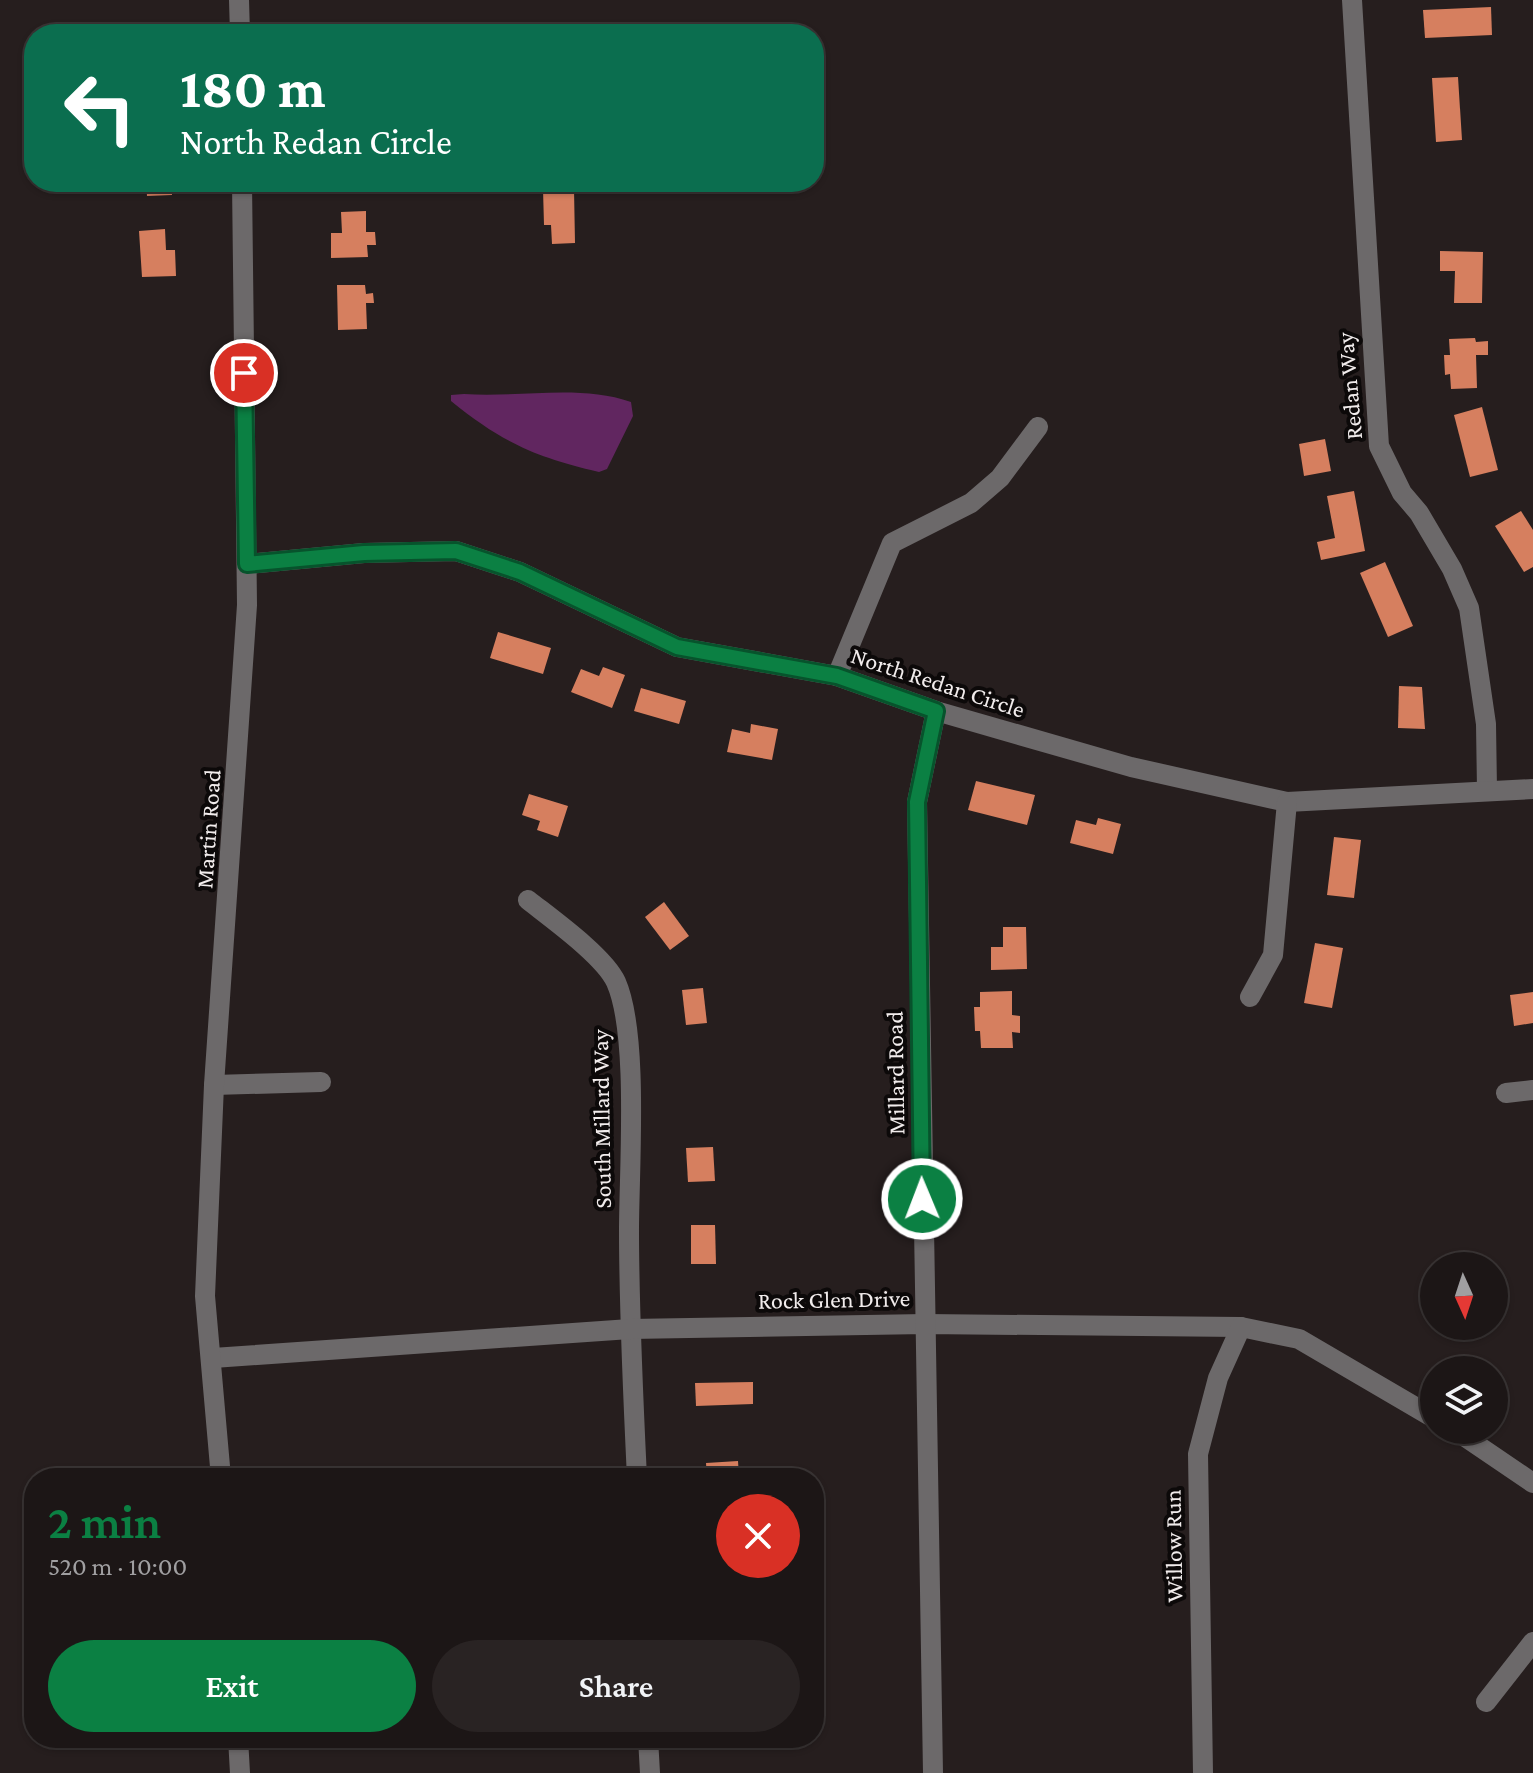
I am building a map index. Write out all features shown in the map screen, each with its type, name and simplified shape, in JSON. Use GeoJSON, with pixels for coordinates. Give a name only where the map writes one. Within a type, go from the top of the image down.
{"type":"FeatureCollection","features":[{"type":"Feature","properties":{"kind":"street"},"geometry":{"type":"LineString","coordinates":[[239,0],[240,24]]}},
{"type":"Feature","properties":{"kind":"street","name":"Redan Way"},"geometry":{"type":"LineString","coordinates":[[1352,0],[1379,446],[1402,493],[1419,513],[1452,569],[1469,608],[1476,633],[1486,724],[1487,790]]}},
{"type":"Feature","properties":{"kind":"street","name":"Martin Road"},"geometry":{"type":"LineString","coordinates":[[220,1468],[213,1358],[205,1296],[214,1085],[239,761],[247,564],[242,192]]}},
{"type":"Feature","properties":{"kind":"street"},"geometry":{"type":"LineString","coordinates":[[837,676],[892,543],[971,503],[1000,478],[1038,427]]}},
{"type":"Feature","properties":{"kind":"street","name":"North Redan Circle"},"geometry":{"type":"LineString","coordinates":[[247,564],[364,553],[456,551],[520,572],[677,647],[837,676],[936,711],[1131,767],[1287,802],[1533,789]]}},
{"type":"Feature","properties":{"kind":"street","name":"Millard Road"},"geometry":{"type":"LineString","coordinates":[[933,1773],[917,802],[936,711]]}},
{"type":"Feature","properties":{"kind":"street"},"geometry":{"type":"LineString","coordinates":[[1250,997],[1273,955],[1287,802]]}},
{"type":"Feature","properties":{"kind":"street","name":"South Millard Way"},"geometry":{"type":"LineString","coordinates":[[528,900],[580,941],[616,981],[625,1018],[629,1063],[630,1329],[637,1468]]}},
{"type":"Feature","properties":{"kind":"street"},"geometry":{"type":"LineString","coordinates":[[214,1085],[321,1082]]}},
{"type":"Feature","properties":{"kind":"street"},"geometry":{"type":"LineString","coordinates":[[1506,1093],[1533,1090]]}},
{"type":"Feature","properties":{"kind":"street","name":"Rock Glen Drive"},"geometry":{"type":"LineString","coordinates":[[213,1358],[630,1329],[925,1324],[1241,1327],[1299,1339],[1420,1410]]}},
{"type":"Feature","properties":{"kind":"street","name":"Willow Run"},"geometry":{"type":"LineString","coordinates":[[1203,1773],[1198,1454],[1218,1378],[1241,1327]]}},
{"type":"Feature","properties":{"kind":"street"},"geometry":{"type":"LineString","coordinates":[[1476,1444],[1533,1483]]}},
{"type":"Feature","properties":{"kind":"street"},"geometry":{"type":"LineString","coordinates":[[1486,1702],[1533,1642]]}},
{"type":"Feature","properties":{"kind":"street"},"geometry":{"type":"LineString","coordinates":[[239,1748],[240,1773]]}},
{"type":"Feature","properties":{"kind":"street"},"geometry":{"type":"LineString","coordinates":[[649,1748],[650,1773]]}},
{"type":"Feature","properties":{"kind":"shaded area"},"geometry":{"type":"Polygon","coordinates":[[[591,394],[631,402],[633,416],[607,469],[599,472],[538,454],[504,438],[451,401],[451,395],[591,394]]]}},
{"type":"Feature","properties":{"kind":"building"},"geometry":{"type":"Polygon","coordinates":[[[1491,7],[1492,35],[1425,38],[1423,10],[1491,7]]]}},
{"type":"Feature","properties":{"kind":"building"},"geometry":{"type":"Polygon","coordinates":[[[1458,77],[1462,140],[1436,142],[1432,78],[1458,77]]]}},
{"type":"Feature","properties":{"kind":"building"},"geometry":{"type":"Polygon","coordinates":[[[147,192],[172,192],[172,195],[147,196],[147,192]]]}},
{"type":"Feature","properties":{"kind":"building"},"geometry":{"type":"Polygon","coordinates":[[[543,192],[574,192],[575,243],[552,244],[551,225],[544,225],[543,192]]]}},
{"type":"Feature","properties":{"kind":"building"},"geometry":{"type":"Polygon","coordinates":[[[366,211],[366,232],[375,232],[376,245],[367,245],[368,257],[331,258],[331,233],[342,233],[341,212],[366,211]]]}},
{"type":"Feature","properties":{"kind":"building"},"geometry":{"type":"Polygon","coordinates":[[[165,229],[166,250],[175,250],[176,276],[142,277],[139,231],[165,229]]]}},
{"type":"Feature","properties":{"kind":"building"},"geometry":{"type":"Polygon","coordinates":[[[1440,251],[1483,252],[1482,303],[1454,303],[1455,271],[1440,271],[1440,251]]]}},
{"type":"Feature","properties":{"kind":"building"},"geometry":{"type":"Polygon","coordinates":[[[337,285],[365,285],[366,294],[373,293],[374,303],[366,303],[367,329],[338,330],[337,285]]]}},
{"type":"Feature","properties":{"kind":"building"},"geometry":{"type":"Polygon","coordinates":[[[1475,338],[1476,342],[1488,341],[1488,355],[1476,355],[1477,388],[1451,389],[1450,374],[1445,375],[1444,355],[1450,355],[1449,339],[1475,338]]]}},
{"type":"Feature","properties":{"kind":"building"},"geometry":{"type":"Polygon","coordinates":[[[1482,407],[1498,470],[1470,477],[1454,415],[1482,407]]]}},
{"type":"Feature","properties":{"kind":"building"},"geometry":{"type":"Polygon","coordinates":[[[1325,439],[1331,471],[1304,476],[1299,444],[1325,439]]]}},
{"type":"Feature","properties":{"kind":"building"},"geometry":{"type":"Polygon","coordinates":[[[1354,491],[1365,551],[1321,560],[1317,542],[1335,538],[1327,496],[1354,491]]]}},
{"type":"Feature","properties":{"kind":"building"},"geometry":{"type":"Polygon","coordinates":[[[1521,511],[1533,530],[1533,567],[1524,572],[1495,526],[1521,511]]]}},
{"type":"Feature","properties":{"kind":"building"},"geometry":{"type":"Polygon","coordinates":[[[1385,562],[1413,626],[1388,637],[1360,573],[1385,562]]]}},
{"type":"Feature","properties":{"kind":"building"},"geometry":{"type":"Polygon","coordinates":[[[498,632],[551,648],[543,674],[490,658],[498,632]]]}},
{"type":"Feature","properties":{"kind":"building"},"geometry":{"type":"Polygon","coordinates":[[[603,667],[625,675],[612,708],[571,692],[581,669],[599,676],[603,667]]]}},
{"type":"Feature","properties":{"kind":"building"},"geometry":{"type":"Polygon","coordinates":[[[1399,686],[1422,687],[1425,729],[1398,728],[1399,686]]]}},
{"type":"Feature","properties":{"kind":"building"},"geometry":{"type":"Polygon","coordinates":[[[641,688],[686,701],[679,724],[634,711],[641,688]]]}},
{"type":"Feature","properties":{"kind":"building"},"geometry":{"type":"Polygon","coordinates":[[[751,724],[778,729],[772,760],[727,752],[732,729],[750,733],[751,724]]]}},
{"type":"Feature","properties":{"kind":"building"},"geometry":{"type":"Polygon","coordinates":[[[976,781],[1035,795],[1027,825],[968,810],[976,781]]]}},
{"type":"Feature","properties":{"kind":"building"},"geometry":{"type":"Polygon","coordinates":[[[529,794],[568,806],[558,837],[537,830],[540,821],[522,815],[529,794]]]}},
{"type":"Feature","properties":{"kind":"building"},"geometry":{"type":"Polygon","coordinates":[[[1098,818],[1121,824],[1113,854],[1070,843],[1076,820],[1096,825],[1098,818]]]}},
{"type":"Feature","properties":{"kind":"building"},"geometry":{"type":"Polygon","coordinates":[[[1334,837],[1361,840],[1354,898],[1327,895],[1334,837]]]}},
{"type":"Feature","properties":{"kind":"building"},"geometry":{"type":"Polygon","coordinates":[[[664,902],[689,936],[670,950],[645,917],[664,902]]]}},
{"type":"Feature","properties":{"kind":"building"},"geometry":{"type":"Polygon","coordinates":[[[1003,927],[1026,927],[1027,969],[991,970],[991,947],[1003,947],[1003,927]]]}},
{"type":"Feature","properties":{"kind":"building"},"geometry":{"type":"Polygon","coordinates":[[[1315,943],[1343,948],[1332,1008],[1304,1003],[1315,943]]]}},
{"type":"Feature","properties":{"kind":"building"},"geometry":{"type":"Polygon","coordinates":[[[703,988],[707,1023],[686,1025],[682,990],[703,988]]]}},
{"type":"Feature","properties":{"kind":"building"},"geometry":{"type":"Polygon","coordinates":[[[1012,991],[1012,1015],[1020,1016],[1020,1033],[1012,1032],[1013,1048],[981,1048],[980,1031],[975,1031],[974,1007],[980,1007],[980,992],[1012,991]]]}},
{"type":"Feature","properties":{"kind":"building"},"geometry":{"type":"Polygon","coordinates":[[[1533,992],[1533,1023],[1514,1026],[1510,995],[1533,992]]]}},
{"type":"Feature","properties":{"kind":"building"},"geometry":{"type":"Polygon","coordinates":[[[713,1147],[715,1181],[688,1182],[686,1148],[713,1147]]]}},
{"type":"Feature","properties":{"kind":"building"},"geometry":{"type":"Polygon","coordinates":[[[691,1225],[715,1225],[716,1264],[691,1264],[691,1225]]]}},
{"type":"Feature","properties":{"kind":"building"},"geometry":{"type":"Polygon","coordinates":[[[753,1382],[753,1404],[696,1406],[695,1383],[753,1382]]]}},
{"type":"Feature","properties":{"kind":"building"},"geometry":{"type":"Polygon","coordinates":[[[738,1461],[738,1468],[706,1468],[706,1463],[738,1461]]]}},
{"type":"Feature","properties":{"kind":"route"},"geometry":{"type":"LineString","coordinates":[[244,373],[247,564],[364,553],[456,551],[520,572],[677,647],[837,676],[936,711],[917,802],[922,1199]]}}]}
